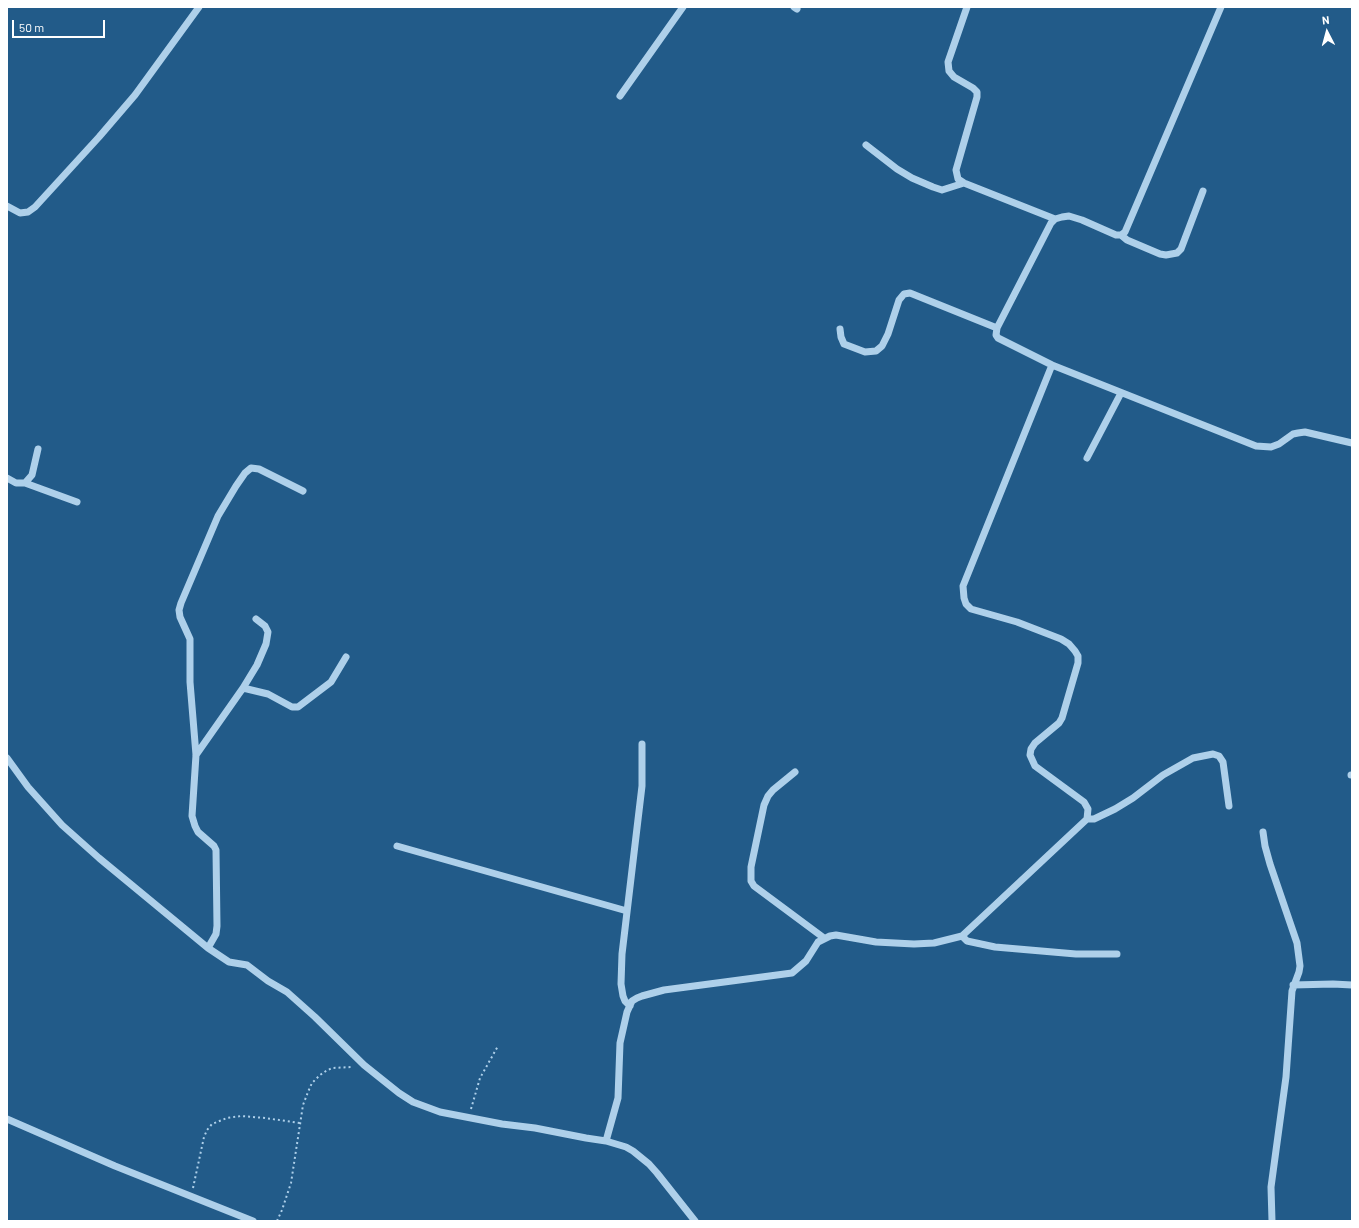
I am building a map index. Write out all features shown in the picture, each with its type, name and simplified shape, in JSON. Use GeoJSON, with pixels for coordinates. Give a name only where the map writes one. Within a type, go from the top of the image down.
{"type":"FeatureCollection","features":[{"type":"Feature","properties":{"kind":"street"},"geometry":{"type":"LineString","coordinates":[[7,206],[20,213],[28,212],[35,206],[99,137],[135,95],[198,7]]}},
{"type":"Feature","properties":{"kind":"street"},"geometry":{"type":"LineString","coordinates":[[620,96],[684,7]]}},
{"type":"Feature","properties":{"kind":"street"},"geometry":{"type":"LineString","coordinates":[[967,7],[948,62],[949,71],[954,77],[977,92],[976,102],[956,170],[958,179],[964,183],[1055,219]]}},
{"type":"Feature","properties":{"kind":"street"},"geometry":{"type":"LineString","coordinates":[[1121,235],[1125,232],[1220,7]]}},
{"type":"Feature","properties":{"kind":"street"},"geometry":{"type":"LineString","coordinates":[[866,144],[897,169],[912,178],[933,187],[942,190],[964,183]]}},
{"type":"Feature","properties":{"kind":"street"},"geometry":{"type":"LineString","coordinates":[[1203,191],[1181,249],[1177,253],[1166,255],[1160,254],[1127,240],[1121,235],[1116,235],[1069,216],[1062,216],[1055,219],[997,328],[996,335],[998,338],[1052,365],[1256,446],[1271,447],[1279,444],[1293,434],[1305,432],[1352,443]]}},
{"type":"Feature","properties":{"kind":"street"},"geometry":{"type":"LineString","coordinates":[[840,329],[844,344],[865,352],[876,351],[882,346],[888,334],[899,300],[904,294],[910,293],[997,328]]}},
{"type":"Feature","properties":{"kind":"street"},"geometry":{"type":"LineString","coordinates":[[606,1141],[618,1098],[620,1043],[632,1002],[642,996],[664,990],[792,973],[806,961],[818,942],[824,938],[836,935],[876,942],[914,944],[934,943],[962,936],[1087,819],[1088,809],[1084,802],[1035,766],[1030,755],[1031,749],[1035,743],[1059,723],[1062,718],[1078,663],[1078,656],[1069,644],[1061,639],[1018,622],[971,609],[966,604],[963,586],[1052,365]]}},
{"type":"Feature","properties":{"kind":"street"},"geometry":{"type":"LineString","coordinates":[[1087,458],[1121,392]]}},
{"type":"Feature","properties":{"kind":"street"},"geometry":{"type":"LineString","coordinates":[[25,483],[32,475],[38,449]]}},
{"type":"Feature","properties":{"kind":"street"},"geometry":{"type":"LineString","coordinates":[[208,948],[216,934],[217,926],[216,850],[214,846],[198,832],[192,816],[196,755],[190,682],[190,639],[180,617],[180,603],[218,516],[245,473],[251,468],[259,469],[303,491]]}},
{"type":"Feature","properties":{"kind":"street"},"geometry":{"type":"LineString","coordinates":[[7,478],[16,483],[25,483],[77,502]]}},
{"type":"Feature","properties":{"kind":"street"},"geometry":{"type":"LineString","coordinates":[[196,755],[243,688],[257,665],[266,644],[268,632],[265,626],[256,619]]}},
{"type":"Feature","properties":{"kind":"street"},"geometry":{"type":"LineString","coordinates":[[243,688],[268,694],[292,707],[298,707],[331,682],[346,657]]}},
{"type":"Feature","properties":{"kind":"street"},"geometry":{"type":"LineString","coordinates":[[630,1006],[625,1001],[621,984],[622,954],[642,786],[642,744]]}},
{"type":"Feature","properties":{"kind":"street"},"geometry":{"type":"LineString","coordinates":[[1087,819],[1094,819],[1133,798],[1163,775],[1193,758],[1213,754],[1219,756],[1223,762],[1229,806]]}},
{"type":"Feature","properties":{"kind":"street"},"geometry":{"type":"LineString","coordinates":[[7,758],[28,787],[62,825],[99,858],[208,948],[229,962],[247,965],[268,981],[287,992],[364,1065],[399,1093],[413,1102],[440,1112],[606,1141],[626,1147],[649,1164],[668,1185],[695,1221]]}},
{"type":"Feature","properties":{"kind":"street"},"geometry":{"type":"LineString","coordinates":[[795,772],[768,796],[764,805],[751,867],[751,881],[754,886],[824,938]]}},
{"type":"Feature","properties":{"kind":"street"},"geometry":{"type":"LineString","coordinates":[[1263,832],[1265,846],[1277,886],[1297,943],[1300,966],[1292,991],[1283,1107],[1271,1187],[1272,1221]]}},
{"type":"Feature","properties":{"kind":"street"},"geometry":{"type":"LineString","coordinates":[[397,846],[626,911]]}},
{"type":"Feature","properties":{"kind":"street"},"geometry":{"type":"LineString","coordinates":[[962,936],[967,941],[995,948],[1076,954],[1117,954]]}},
{"type":"Feature","properties":{"kind":"street"},"geometry":{"type":"LineString","coordinates":[[1294,985],[1352,985]]}},
{"type":"Feature","properties":{"kind":"street"},"geometry":{"type":"LineString","coordinates":[[7,1119],[115,1166],[253,1221]]}},
{"type":"Feature","properties":{"kind":"path"},"geometry":{"type":"LineString","coordinates":[[469,1118],[480,1078],[498,1046]]}},
{"type":"Feature","properties":{"kind":"path"},"geometry":{"type":"LineString","coordinates":[[277,1221],[291,1183],[303,1106],[312,1083],[320,1075],[332,1068],[364,1065]]}},
{"type":"Feature","properties":{"kind":"path"},"geometry":{"type":"LineString","coordinates":[[191,1197],[204,1137],[212,1124],[227,1118],[241,1116],[300,1123]]}}]}
